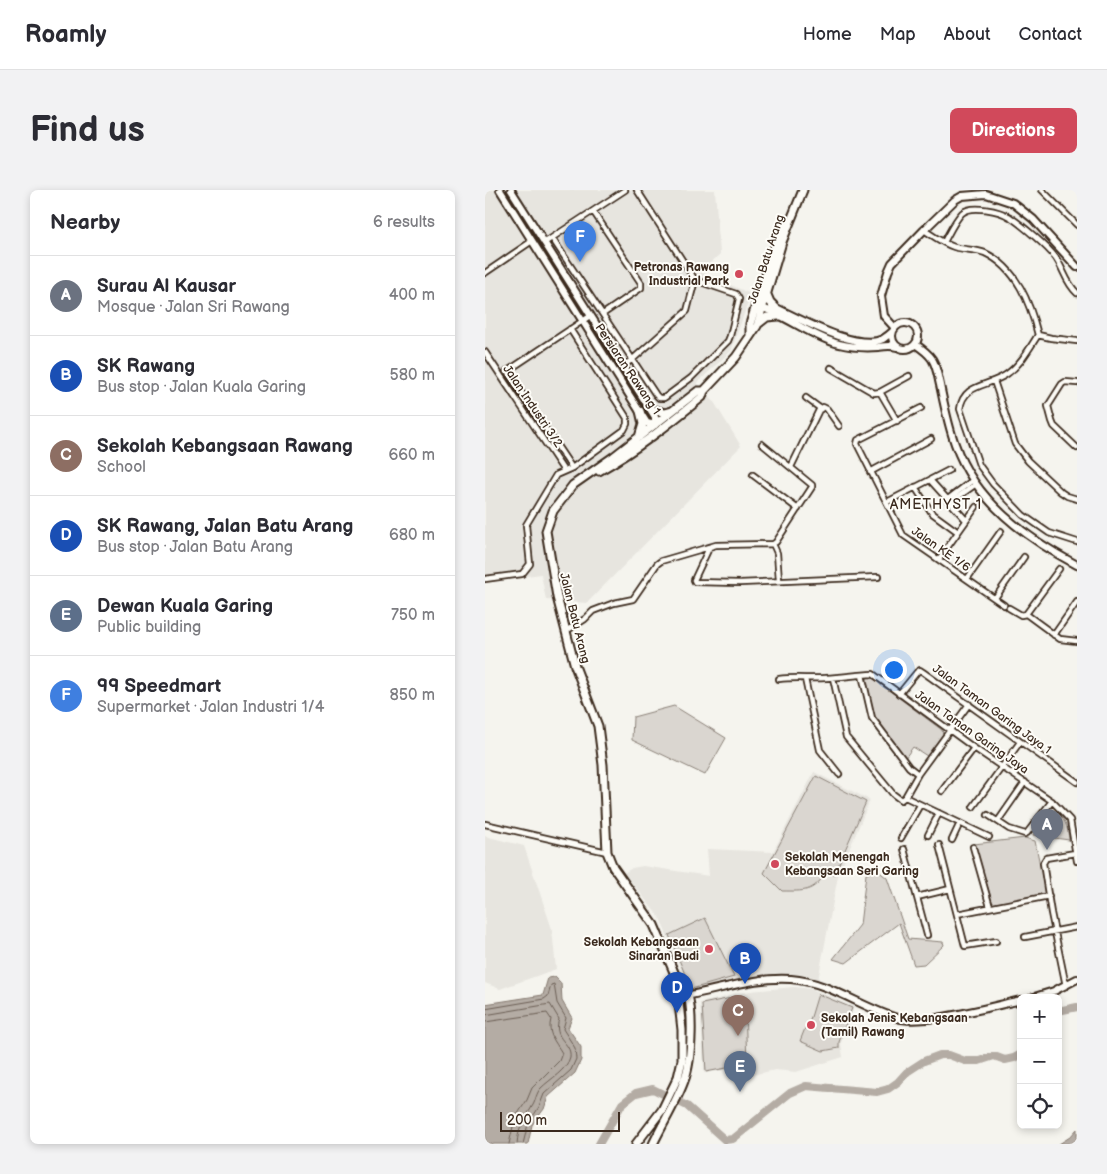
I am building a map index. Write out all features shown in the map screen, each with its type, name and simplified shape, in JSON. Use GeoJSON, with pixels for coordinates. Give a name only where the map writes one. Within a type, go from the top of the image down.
{"type":"FeatureCollection","features":[{"type":"Feature","properties":{"kind":"main road","name":"Jalan Batu Arang"},"geometry":{"type":"LineString","coordinates":[[750,334],[750,324],[767,294],[782,242],[801,190]]}},
{"type":"Feature","properties":{"kind":"main road","name":"Jalan Batu Arang"},"geometry":{"type":"LineString","coordinates":[[653,1144],[678,1077],[682,1060],[682,1030],[676,977],[653,925],[613,866],[607,852],[603,765],[598,726],[575,666],[557,597],[546,531],[553,511],[573,485],[655,426],[698,391],[704,391],[736,357],[757,326],[760,304],[777,240],[801,190]]}},
{"type":"Feature","properties":{"kind":"main road"},"geometry":{"type":"LineString","coordinates":[[767,294],[770,302],[775,307]]}},
{"type":"Feature","properties":{"kind":"main road"},"geometry":{"type":"LineString","coordinates":[[757,326],[767,317],[779,316]]}},
{"type":"Feature","properties":{"kind":"main road"},"geometry":{"type":"LineString","coordinates":[[587,475],[597,472],[622,458],[702,397],[704,391]]}},
{"type":"Feature","properties":{"kind":"main road"},"geometry":{"type":"LineString","coordinates":[[651,409],[665,413],[673,411]]}},
{"type":"Feature","properties":{"kind":"main road"},"geometry":{"type":"LineString","coordinates":[[639,437],[643,424],[640,411]]}},
{"type":"Feature","properties":{"kind":"main road"},"geometry":{"type":"LineString","coordinates":[[651,437],[655,426],[667,425]]}},
{"type":"Feature","properties":{"kind":"main road","name":"Jalan Batu Arang"},"geometry":{"type":"LineString","coordinates":[[636,1144],[665,1112],[679,1092],[688,1068],[691,1049],[688,996],[684,985],[676,977]]}},
{"type":"Feature","properties":{"kind":"street","name":"Persiaran Rawang 1"},"geometry":{"type":"LineString","coordinates":[[501,190],[647,423],[655,426],[655,417],[651,409],[511,190]]}},
{"type":"Feature","properties":{"kind":"street"},"geometry":{"type":"LineString","coordinates":[[545,243],[625,190]]}},
{"type":"Feature","properties":{"kind":"street"},"geometry":{"type":"LineString","coordinates":[[552,238],[656,395],[659,398],[664,398],[691,378],[728,341],[739,297],[736,294],[695,280],[637,190]]}},
{"type":"Feature","properties":{"kind":"street"},"geometry":{"type":"LineString","coordinates":[[1042,190],[1077,225]]}},
{"type":"Feature","properties":{"kind":"street"},"geometry":{"type":"LineString","coordinates":[[897,347],[892,340],[894,330],[884,316],[881,296],[888,272],[924,230],[955,200],[962,196],[986,194],[1013,203],[1033,219],[1077,267]]}},
{"type":"Feature","properties":{"kind":"street"},"geometry":{"type":"LineString","coordinates":[[944,242],[962,213],[969,209],[985,209],[1008,216],[1035,237],[1055,257],[1068,284],[1077,294]]}},
{"type":"Feature","properties":{"kind":"street"},"geometry":{"type":"LineString","coordinates":[[593,211],[641,283],[641,288],[603,314]]}},
{"type":"Feature","properties":{"kind":"street"},"geometry":{"type":"LineString","coordinates":[[924,230],[957,248],[984,253],[999,262],[1017,281],[1030,306],[1038,335]]}},
{"type":"Feature","properties":{"kind":"street"},"geometry":{"type":"LineString","coordinates":[[485,273],[532,241]]}},
{"type":"Feature","properties":{"kind":"street"},"geometry":{"type":"LineString","coordinates":[[623,366],[687,310],[695,280]]}},
{"type":"Feature","properties":{"kind":"street"},"geometry":{"type":"LineString","coordinates":[[760,304],[775,307],[844,338],[877,341],[884,339],[902,323],[911,324],[918,335],[913,347],[905,349],[889,345],[855,347],[839,344],[824,339],[760,304]]}},
{"type":"Feature","properties":{"kind":"street"},"geometry":{"type":"LineString","coordinates":[[501,375],[590,316]]}},
{"type":"Feature","properties":{"kind":"street"},"geometry":{"type":"LineString","coordinates":[[485,579],[522,574],[527,570],[530,564],[526,525],[556,474],[572,468],[624,430],[627,424],[627,418],[570,329]]}},
{"type":"Feature","properties":{"kind":"street"},"geometry":{"type":"LineString","coordinates":[[1038,335],[1077,341]]}},
{"type":"Feature","properties":{"kind":"street"},"geometry":{"type":"LineString","coordinates":[[1038,335],[1018,364],[1006,375],[971,389],[960,405],[960,409],[979,465],[993,484],[1023,515],[1049,533],[1077,542]]}},
{"type":"Feature","properties":{"kind":"street"},"geometry":{"type":"LineString","coordinates":[[915,344],[928,354],[935,366],[954,442],[960,457],[975,482],[1017,528],[1048,549],[1077,565]]}},
{"type":"Feature","properties":{"kind":"street","name":"Jalan Industri 3/2"},"geometry":{"type":"LineString","coordinates":[[485,352],[564,471]]}},
{"type":"Feature","properties":{"kind":"street"},"geometry":{"type":"LineString","coordinates":[[831,368],[874,393],[880,392],[909,376]]}},
{"type":"Feature","properties":{"kind":"street"},"geometry":{"type":"LineString","coordinates":[[507,371],[572,468]]}},
{"type":"Feature","properties":{"kind":"street"},"geometry":{"type":"LineString","coordinates":[[994,381],[1015,444],[1028,461],[1061,492],[1077,499]]}},
{"type":"Feature","properties":{"kind":"street"},"geometry":{"type":"LineString","coordinates":[[1077,383],[1065,382],[1062,384],[1048,406],[1054,426],[1077,448]]}},
{"type":"Feature","properties":{"kind":"street"},"geometry":{"type":"LineString","coordinates":[[880,392],[897,420],[921,408]]}},
{"type":"Feature","properties":{"kind":"street"},"geometry":{"type":"LineString","coordinates":[[806,398],[821,408],[827,408],[839,426]]}},
{"type":"Feature","properties":{"kind":"street"},"geometry":{"type":"LineString","coordinates":[[791,467],[821,408]]}},
{"type":"Feature","properties":{"kind":"street","name":"Jalan KE 1/6"},"geometry":{"type":"LineString","coordinates":[[897,420],[856,442],[903,535],[1006,606],[1021,615],[1026,614],[1054,635]]}},
{"type":"Feature","properties":{"kind":"street"},"geometry":{"type":"LineString","coordinates":[[871,472],[931,439]]}},
{"type":"Feature","properties":{"kind":"street"},"geometry":{"type":"LineString","coordinates":[[566,631],[585,619],[593,611],[614,603],[633,599],[661,561],[716,545],[773,544],[776,542],[812,487],[762,444]]}},
{"type":"Feature","properties":{"kind":"street"},"geometry":{"type":"LineString","coordinates":[[887,502],[949,470]]}},
{"type":"Feature","properties":{"kind":"street"},"geometry":{"type":"LineString","coordinates":[[753,475],[798,509]]}},
{"type":"Feature","properties":{"kind":"street"},"geometry":{"type":"LineString","coordinates":[[930,480],[967,520]]}},
{"type":"Feature","properties":{"kind":"street"},"geometry":{"type":"LineString","coordinates":[[949,501],[975,482]]}},
{"type":"Feature","properties":{"kind":"street"},"geometry":{"type":"LineString","coordinates":[[915,487],[932,513],[958,532]]}},
{"type":"Feature","properties":{"kind":"street"},"geometry":{"type":"LineString","coordinates":[[939,559],[976,507]]}},
{"type":"Feature","properties":{"kind":"street"},"geometry":{"type":"LineString","coordinates":[[967,579],[1001,531]]}},
{"type":"Feature","properties":{"kind":"street"},"geometry":{"type":"LineString","coordinates":[[773,544],[777,553],[779,580]]}},
{"type":"Feature","properties":{"kind":"street"},"geometry":{"type":"LineString","coordinates":[[709,548],[694,580],[695,582],[740,583],[878,576]]}},
{"type":"Feature","properties":{"kind":"street"},"geometry":{"type":"LineString","coordinates":[[995,598],[1024,557]]}},
{"type":"Feature","properties":{"kind":"street"},"geometry":{"type":"LineString","coordinates":[[1026,614],[1059,569]]}},
{"type":"Feature","properties":{"kind":"street"},"geometry":{"type":"LineString","coordinates":[[1077,602],[1054,635],[1077,641]]}},
{"type":"Feature","properties":{"kind":"street","name":"Jalan Taman Garing Jaya 1"},"geometry":{"type":"LineString","coordinates":[[899,694],[920,670],[1077,782]]}},
{"type":"Feature","properties":{"kind":"street","name":"Jalan Taman Garing Jaya"},"geometry":{"type":"LineString","coordinates":[[779,679],[797,677],[805,679],[833,678],[873,674],[974,748],[1052,801],[1069,817],[1075,841],[1077,861]]}},
{"type":"Feature","properties":{"kind":"street"},"geometry":{"type":"LineString","coordinates":[[862,675],[872,718],[909,767],[919,774]]}},
{"type":"Feature","properties":{"kind":"street"},"geometry":{"type":"LineString","coordinates":[[833,678],[847,736],[897,798],[901,800],[905,798],[989,837]]}},
{"type":"Feature","properties":{"kind":"street"},"geometry":{"type":"LineString","coordinates":[[805,679],[820,750],[839,774]]}},
{"type":"Feature","properties":{"kind":"street"},"geometry":{"type":"LineString","coordinates":[[905,798],[919,774],[969,704]]}},
{"type":"Feature","properties":{"kind":"street"},"geometry":{"type":"LineString","coordinates":[[973,807],[1020,742]]}},
{"type":"Feature","properties":{"kind":"street"},"geometry":{"type":"LineString","coordinates":[[942,791],[974,748]]}},
{"type":"Feature","properties":{"kind":"street"},"geometry":{"type":"LineString","coordinates":[[998,821],[1025,782]]}},
{"type":"Feature","properties":{"kind":"street"},"geometry":{"type":"LineString","coordinates":[[988,815],[1015,832],[1025,834],[1052,801]]}},
{"type":"Feature","properties":{"kind":"street"},"geometry":{"type":"LineString","coordinates":[[901,838],[920,805]]}},
{"type":"Feature","properties":{"kind":"street"},"geometry":{"type":"LineString","coordinates":[[928,835],[939,813]]}},
{"type":"Feature","properties":{"kind":"street"},"geometry":{"type":"LineString","coordinates":[[952,840],[960,823]]}},
{"type":"Feature","properties":{"kind":"street"},"geometry":{"type":"LineString","coordinates":[[485,824],[607,852]]}},
{"type":"Feature","properties":{"kind":"street"},"geometry":{"type":"LineString","coordinates":[[939,845],[965,946],[996,941]]}},
{"type":"Feature","properties":{"kind":"street"},"geometry":{"type":"LineString","coordinates":[[973,847],[990,907]]}},
{"type":"Feature","properties":{"kind":"street"},"geometry":{"type":"LineString","coordinates":[[904,849],[927,935]]}},
{"type":"Feature","properties":{"kind":"street"},"geometry":{"type":"LineString","coordinates":[[1065,986],[1054,931],[1044,860],[1046,858],[1075,853]]}},
{"type":"Feature","properties":{"kind":"street"},"geometry":{"type":"LineString","coordinates":[[917,897],[950,889]]}},
{"type":"Feature","properties":{"kind":"street"},"geometry":{"type":"LineString","coordinates":[[957,914],[1049,896]]}},
{"type":"Feature","properties":{"kind":"street"},"geometry":{"type":"LineString","coordinates":[[1025,937],[1077,927]]}},
{"type":"Feature","properties":{"kind":"street"},"geometry":{"type":"LineString","coordinates":[[678,997],[762,980],[793,979],[820,984],[896,1018],[918,1021],[1017,1001]]}},
{"type":"Feature","properties":{"kind":"street"},"geometry":{"type":"LineString","coordinates":[[1042,994],[1065,986],[1077,979]]}},
{"type":"Feature","properties":{"kind":"shaded area"},"geometry":{"type":"Polygon","coordinates":[[[485,190],[715,190],[720,254],[701,272],[751,294],[731,351],[697,383],[714,402],[741,446],[587,603],[546,600],[541,574],[485,582],[485,190]]]}},
{"type":"Feature","properties":{"kind":"shaded area"},"geometry":{"type":"Polygon","coordinates":[[[871,677],[942,730],[943,734],[927,756],[913,747],[905,758],[877,721],[867,683],[867,678],[871,677]]]}},
{"type":"Feature","properties":{"kind":"shaded area"},"geometry":{"type":"Polygon","coordinates":[[[674,706],[726,738],[705,775],[632,740],[633,717],[674,706]]]}},
{"type":"Feature","properties":{"kind":"shaded area","name":"Sekolah Menengah Kebangsaan Seri Garing"},"geometry":{"type":"Polygon","coordinates":[[[814,772],[870,800],[838,876],[818,980],[784,975],[690,991],[660,918],[624,873],[632,868],[643,866],[709,876],[707,849],[773,852],[814,772]]]}},
{"type":"Feature","properties":{"kind":"shaded area"},"geometry":{"type":"Polygon","coordinates":[[[816,776],[866,802],[834,875],[826,873],[821,880],[807,890],[782,891],[764,873],[816,776]]]}},
{"type":"Feature","properties":{"kind":"shaded area"},"geometry":{"type":"Polygon","coordinates":[[[1053,810],[1065,823],[1069,840],[1033,835],[1049,811],[1053,810]]]}},
{"type":"Feature","properties":{"kind":"shaded area"},"geometry":{"type":"Polygon","coordinates":[[[485,836],[524,846],[552,929],[556,969],[500,989],[485,983],[485,836]]]}},
{"type":"Feature","properties":{"kind":"shaded area"},"geometry":{"type":"Polygon","coordinates":[[[1025,838],[1035,841],[1046,894],[993,904],[974,844],[1025,838]]]}},
{"type":"Feature","properties":{"kind":"shaded area"},"geometry":{"type":"Polygon","coordinates":[[[877,870],[887,878],[908,939],[943,942],[944,945],[924,964],[914,965],[899,923],[846,963],[833,959],[860,925],[866,874],[877,870]]]}},
{"type":"Feature","properties":{"kind":"shaded area"},"geometry":{"type":"Polygon","coordinates":[[[705,918],[734,977],[691,989],[669,935],[705,918]]]}},
{"type":"Feature","properties":{"kind":"shaded area"},"geometry":{"type":"Polygon","coordinates":[[[794,987],[812,989],[854,1007],[841,1043],[843,1057],[796,1072],[775,1070],[734,1079],[732,1069],[704,1073],[700,1003],[750,991],[794,987]]]}},
{"type":"Feature","properties":{"kind":"shaded area"},"geometry":{"type":"Polygon","coordinates":[[[818,994],[852,1008],[839,1042],[839,1048],[823,1051],[800,1041],[806,1026],[808,1027],[818,994]]]}},
{"type":"Feature","properties":{"kind":"shaded area"},"geometry":{"type":"Polygon","coordinates":[[[741,996],[742,1008],[745,1008],[747,1064],[706,1072],[702,1004],[741,996]]]}},
{"type":"Feature","properties":{"kind":"water"},"geometry":{"type":"Polygon","coordinates":[[[555,977],[561,983],[562,1001],[572,1018],[568,1028],[581,1047],[581,1060],[575,1073],[548,1097],[544,1109],[532,1125],[528,1144],[485,1144],[485,1004],[543,995],[548,978],[555,977]]]}},
{"type":"Feature","properties":{"kind":"water"},"geometry":{"type":"Polygon","coordinates":[[[1077,1129],[1077,1144],[1059,1144],[1070,1137],[1077,1129]]]}},
{"type":"Feature","properties":{"kind":"waterway"},"geometry":{"type":"LineString","coordinates":[[1062,1010],[1077,1007]]}},
{"type":"Feature","properties":{"kind":"waterway"},"geometry":{"type":"LineString","coordinates":[[599,1144],[622,1104],[636,1093],[653,1089],[687,1106],[725,1140],[733,1139],[790,1093],[806,1086],[877,1092],[888,1089],[907,1072],[924,1061],[940,1055],[949,1055],[965,1061],[979,1061],[994,1056],[1005,1060],[1017,1056]]}},
{"type":"Feature","properties":{"kind":"place","name":"99 Speedmart"},"geometry":{"type":"Point","coordinates":[580,262]}},
{"type":"Feature","properties":{"kind":"place","name":"Petronas Rawang Industrial Park"},"geometry":{"type":"Point","coordinates":[739,274]}},
{"type":"Feature","properties":{"kind":"place","name":"Surau Al Kausar"},"geometry":{"type":"Point","coordinates":[1047,850]}},
{"type":"Feature","properties":{"kind":"place","name":"Sekolah Menengah Kebangsaan Seri Garing"},"geometry":{"type":"Point","coordinates":[775,864]}},
{"type":"Feature","properties":{"kind":"place","name":"Sekolah Kebangsaan Sinaran Budi"},"geometry":{"type":"Point","coordinates":[709,949]}},
{"type":"Feature","properties":{"kind":"place","name":"SK Rawang"},"geometry":{"type":"Point","coordinates":[745,984]}},
{"type":"Feature","properties":{"kind":"place","name":"SK Rawang, Jalan Batu Arang"},"geometry":{"type":"Point","coordinates":[677,1013]}},
{"type":"Feature","properties":{"kind":"place","name":"Sekolah Jenis Kebangsaan (Tamil) Rawang"},"geometry":{"type":"Point","coordinates":[811,1025]}},
{"type":"Feature","properties":{"kind":"place","name":"Sekolah Kebangsaan Rawang"},"geometry":{"type":"Point","coordinates":[738,1036]}},
{"type":"Feature","properties":{"kind":"place","name":"Dewan Kuala Garing"},"geometry":{"type":"Point","coordinates":[740,1092]}},
{"type":"Feature","properties":{"kind":"district","name":"AMETHYST 1"},"geometry":{"type":"Point","coordinates":[936,504]}}]}
